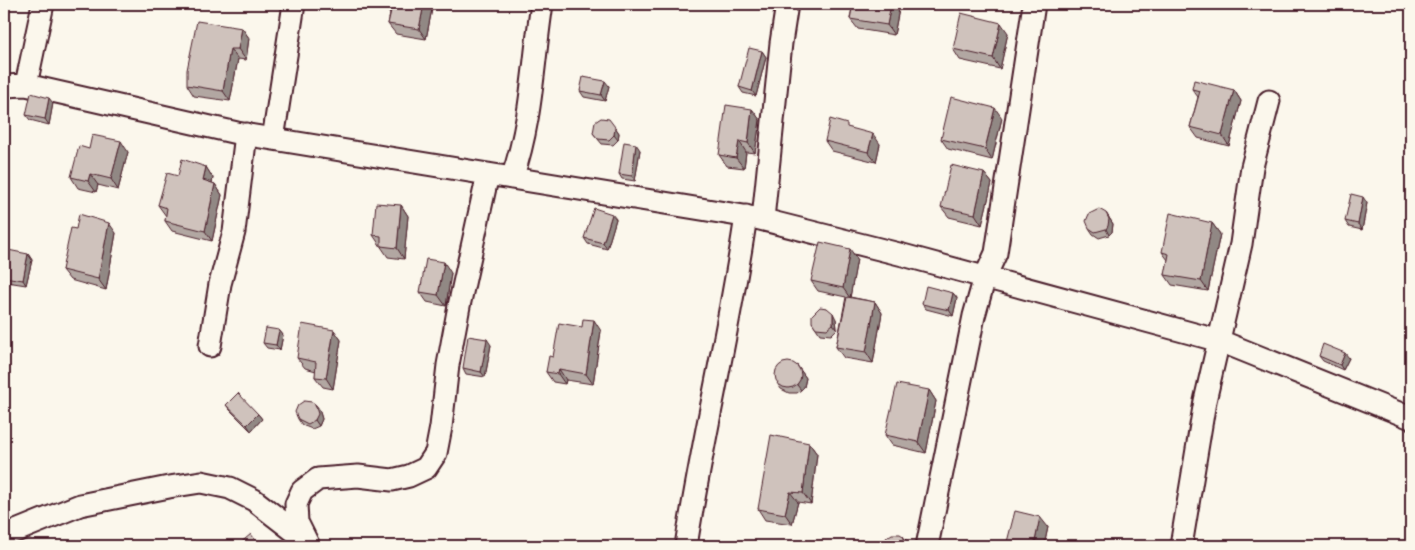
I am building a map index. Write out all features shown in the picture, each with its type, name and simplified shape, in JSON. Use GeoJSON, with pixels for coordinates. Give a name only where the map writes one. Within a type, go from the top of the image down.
{"type":"FeatureCollection","features":[{"type":"Feature","properties":{"kind":"street"},"geometry":{"type":"LineString","coordinates":[[26,84],[44,4]]}},
{"type":"Feature","properties":{"kind":"street"},"geometry":{"type":"LineString","coordinates":[[273,139],[294,4]]}},
{"type":"Feature","properties":{"kind":"street"},"geometry":{"type":"LineString","coordinates":[[512,178],[520,156],[531,95],[542,4]]}},
{"type":"Feature","properties":{"kind":"street"},"geometry":{"type":"LineString","coordinates":[[686,546],[699,468],[737,276],[754,218],[787,4]]}},
{"type":"Feature","properties":{"kind":"street"},"geometry":{"type":"LineString","coordinates":[[927,546],[974,316],[985,278],[996,253],[1034,4]]}},
{"type":"Feature","properties":{"kind":"street"},"geometry":{"type":"LineString","coordinates":[[4,86],[26,84],[273,139],[754,218],[903,255],[1220,341],[1411,418]]}},
{"type":"Feature","properties":{"kind":"street"},"geometry":{"type":"LineString","coordinates":[[1181,546],[1205,401],[1241,244],[1252,167],[1268,101]]}},
{"type":"Feature","properties":{"kind":"street"},"geometry":{"type":"LineString","coordinates":[[210,346],[220,284],[234,232],[246,134]]}},
{"type":"Feature","properties":{"kind":"street"},"geometry":{"type":"LineString","coordinates":[[310,545],[297,522],[296,504],[302,491],[318,479],[358,476],[392,480],[409,476],[426,468],[436,453],[448,365],[488,174]]}},
{"type":"Feature","properties":{"kind":"street"},"geometry":{"type":"LineString","coordinates":[[4,532],[16,531],[80,505],[201,482],[230,488],[254,500],[310,545]]}},
{"type":"Feature","properties":{"kind":"building"},"geometry":{"type":"Polygon","coordinates":[[[382,4],[424,4],[419,29],[388,24],[392,6],[382,4]]]}},
{"type":"Feature","properties":{"kind":"building"},"geometry":{"type":"Polygon","coordinates":[[[853,4],[891,4],[887,25],[850,19],[853,4]]]}},
{"type":"Feature","properties":{"kind":"building"},"geometry":{"type":"Polygon","coordinates":[[[961,13],[1001,23],[993,58],[953,49],[961,13]]]}},
{"type":"Feature","properties":{"kind":"building"},"geometry":{"type":"Polygon","coordinates":[[[197,21],[242,28],[238,49],[230,49],[223,91],[187,85],[187,70],[197,21]]]}},
{"type":"Feature","properties":{"kind":"building"},"geometry":{"type":"Polygon","coordinates":[[[749,48],[762,51],[752,91],[739,87],[749,48]]]}},
{"type":"Feature","properties":{"kind":"building"},"geometry":{"type":"Polygon","coordinates":[[[583,77],[605,81],[601,95],[580,91],[583,77]]]}},
{"type":"Feature","properties":{"kind":"building"},"geometry":{"type":"Polygon","coordinates":[[[1194,80],[1234,90],[1222,135],[1190,127],[1200,91],[1192,89],[1194,80]]]}},
{"type":"Feature","properties":{"kind":"building"},"geometry":{"type":"Polygon","coordinates":[[[31,93],[49,98],[45,119],[26,115],[31,93]]]}},
{"type":"Feature","properties":{"kind":"building"},"geometry":{"type":"Polygon","coordinates":[[[951,97],[995,108],[985,149],[941,139],[951,97]]]}},
{"type":"Feature","properties":{"kind":"building"},"geometry":{"type":"Polygon","coordinates":[[[726,105],[752,109],[748,143],[739,141],[736,158],[719,155],[726,105]]]}},
{"type":"Feature","properties":{"kind":"building"},"geometry":{"type":"Polygon","coordinates":[[[601,118],[609,119],[615,127],[614,135],[609,140],[598,139],[593,133],[595,122],[601,118]]]}},
{"type":"Feature","properties":{"kind":"building"},"geometry":{"type":"Polygon","coordinates":[[[830,119],[847,124],[847,127],[873,134],[868,152],[825,141],[830,119]]]}},
{"type":"Feature","properties":{"kind":"building"},"geometry":{"type":"Polygon","coordinates":[[[92,135],[121,141],[111,179],[90,174],[88,181],[71,177],[79,146],[89,149],[92,135]]]}},
{"type":"Feature","properties":{"kind":"building"},"geometry":{"type":"Polygon","coordinates":[[[624,142],[636,144],[632,176],[619,174],[624,142]]]}},
{"type":"Feature","properties":{"kind":"building"},"geometry":{"type":"Polygon","coordinates":[[[182,159],[206,167],[203,180],[215,184],[205,231],[165,221],[167,208],[158,205],[167,173],[178,176],[182,159]]]}},
{"type":"Feature","properties":{"kind":"building"},"geometry":{"type":"Polygon","coordinates":[[[951,165],[984,173],[975,214],[941,207],[951,165]]]}},
{"type":"Feature","properties":{"kind":"building"},"geometry":{"type":"Polygon","coordinates":[[[1351,194],[1363,197],[1358,224],[1345,221],[1351,194]]]}},
{"type":"Feature","properties":{"kind":"building"},"geometry":{"type":"Polygon","coordinates":[[[376,203],[401,205],[397,248],[381,246],[381,236],[373,235],[376,203]]]}},
{"type":"Feature","properties":{"kind":"building"},"geometry":{"type":"Polygon","coordinates":[[[594,208],[612,214],[603,243],[584,238],[594,208]]]}},
{"type":"Feature","properties":{"kind":"building"},"geometry":{"type":"Polygon","coordinates":[[[1099,209],[1106,213],[1109,219],[1108,226],[1106,229],[1095,232],[1089,228],[1086,221],[1089,214],[1099,209]]]}},
{"type":"Feature","properties":{"kind":"building"},"geometry":{"type":"Polygon","coordinates":[[[1170,213],[1212,223],[1201,281],[1165,275],[1169,254],[1162,252],[1170,213]]]}},
{"type":"Feature","properties":{"kind":"building"},"geometry":{"type":"Polygon","coordinates":[[[79,214],[109,223],[98,279],[62,270],[71,228],[76,229],[79,214]]]}},
{"type":"Feature","properties":{"kind":"building"},"geometry":{"type":"Polygon","coordinates":[[[820,242],[850,249],[843,288],[811,281],[820,242]]]}},
{"type":"Feature","properties":{"kind":"building"},"geometry":{"type":"Polygon","coordinates":[[[8,250],[28,254],[23,280],[4,277],[8,250]]]}},
{"type":"Feature","properties":{"kind":"building"},"geometry":{"type":"Polygon","coordinates":[[[426,259],[444,262],[438,295],[420,292],[426,259]]]}},
{"type":"Feature","properties":{"kind":"building"},"geometry":{"type":"Polygon","coordinates":[[[926,286],[953,293],[949,310],[922,304],[926,286]]]}},
{"type":"Feature","properties":{"kind":"building"},"geometry":{"type":"Polygon","coordinates":[[[847,297],[875,302],[866,352],[836,347],[847,297]]]}},
{"type":"Feature","properties":{"kind":"building"},"geometry":{"type":"Polygon","coordinates":[[[820,307],[827,308],[833,313],[833,324],[827,329],[816,328],[812,322],[812,315],[820,307]]]}},
{"type":"Feature","properties":{"kind":"building"},"geometry":{"type":"Polygon","coordinates":[[[583,319],[594,320],[586,374],[559,369],[558,374],[546,372],[549,356],[553,357],[559,323],[582,327],[583,319]]]}},
{"type":"Feature","properties":{"kind":"building"},"geometry":{"type":"Polygon","coordinates":[[[302,324],[334,330],[326,378],[315,377],[316,362],[297,358],[302,324]]]}},
{"type":"Feature","properties":{"kind":"building"},"geometry":{"type":"Polygon","coordinates":[[[266,328],[279,330],[276,345],[263,343],[266,328]]]}},
{"type":"Feature","properties":{"kind":"building"},"geometry":{"type":"Polygon","coordinates":[[[468,336],[487,339],[481,372],[463,368],[468,336]]]}},
{"type":"Feature","properties":{"kind":"building"},"geometry":{"type":"Polygon","coordinates":[[[1323,344],[1345,353],[1340,365],[1319,356],[1323,344]]]}},
{"type":"Feature","properties":{"kind":"building"},"geometry":{"type":"Polygon","coordinates":[[[788,362],[797,366],[801,375],[797,384],[788,388],[779,384],[775,375],[779,366],[788,362]]]}},
{"type":"Feature","properties":{"kind":"building"},"geometry":{"type":"Polygon","coordinates":[[[897,384],[929,390],[918,442],[885,435],[897,384]]]}},
{"type":"Feature","properties":{"kind":"building"},"geometry":{"type":"Polygon","coordinates":[[[238,393],[258,414],[247,425],[226,405],[238,393]]]}},
{"type":"Feature","properties":{"kind":"building"},"geometry":{"type":"Polygon","coordinates":[[[304,401],[315,404],[318,414],[315,420],[308,424],[298,419],[295,412],[298,405],[304,401]]]}},
{"type":"Feature","properties":{"kind":"building"},"geometry":{"type":"Polygon","coordinates":[[[771,435],[809,443],[803,493],[790,492],[785,514],[758,509],[771,435]]]}},
{"type":"Feature","properties":{"kind":"building"},"geometry":{"type":"Polygon","coordinates":[[[1015,511],[1040,517],[1034,546],[1007,542],[1015,511]]]}},
{"type":"Feature","properties":{"kind":"building"},"geometry":{"type":"Polygon","coordinates":[[[251,534],[260,546],[238,545],[251,534]]]}},
{"type":"Feature","properties":{"kind":"building"},"geometry":{"type":"Polygon","coordinates":[[[892,534],[903,536],[907,546],[884,546],[886,538],[892,534]]]}}]}
